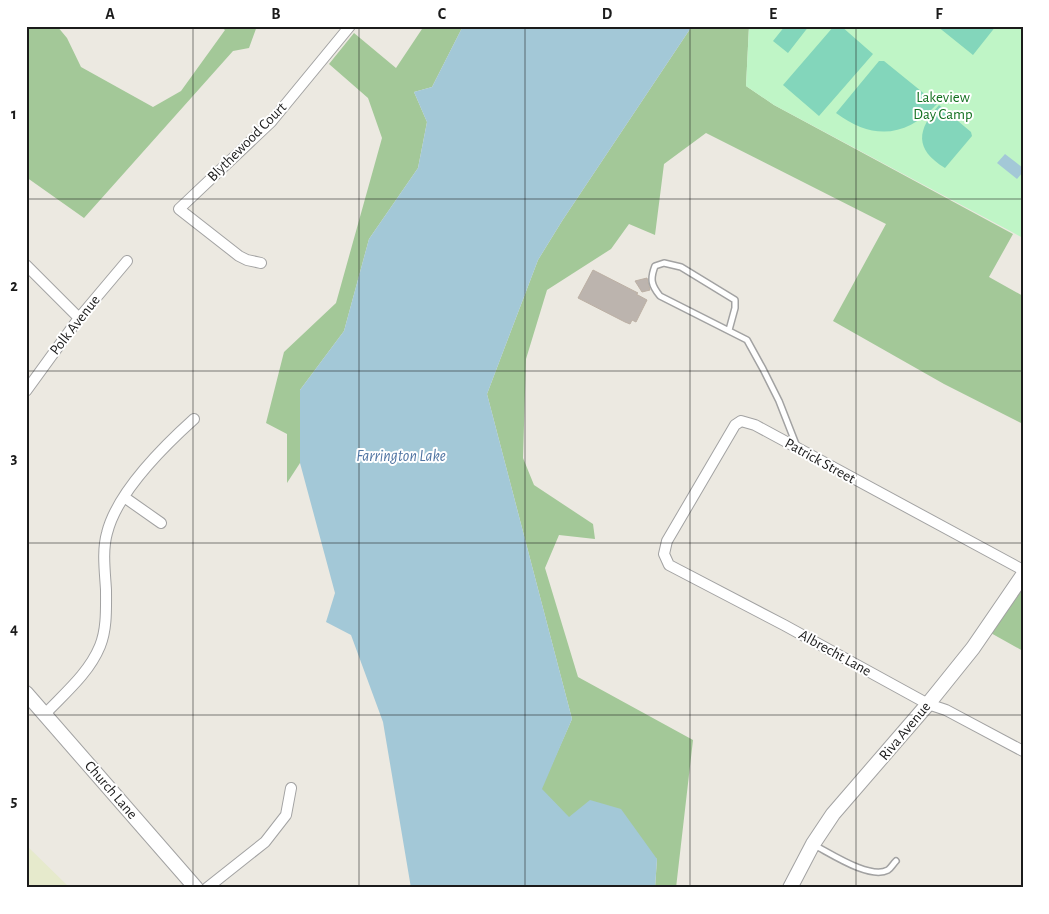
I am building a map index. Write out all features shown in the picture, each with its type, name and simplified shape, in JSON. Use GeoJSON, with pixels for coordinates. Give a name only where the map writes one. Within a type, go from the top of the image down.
{"type":"FeatureCollection","features":[{"type":"Feature","properties":{"kind":"street","name":"Blythewood Court"},"geometry":{"type":"LineString","coordinates":[[261,262],[247,260],[239,256],[180,209],[271,122],[350,26]]}},
{"type":"Feature","properties":{"kind":"street","name":"Polk Avenue"},"geometry":{"type":"LineString","coordinates":[[26,391],[79,318],[127,261]]}},
{"type":"Feature","properties":{"kind":"street"},"geometry":{"type":"LineString","coordinates":[[26,265],[79,318]]}},
{"type":"Feature","properties":{"kind":"street"},"geometry":{"type":"LineString","coordinates":[[45,714],[84,673],[101,645],[106,610],[106,533],[114,513],[144,470],[166,444],[194,419]]}},
{"type":"Feature","properties":{"kind":"street","name":"Patrick Street"},"geometry":{"type":"LineString","coordinates":[[667,541],[735,425],[741,421],[747,422],[1023,570]]}},
{"type":"Feature","properties":{"kind":"street"},"geometry":{"type":"LineString","coordinates":[[124,498],[161,523]]}},
{"type":"Feature","properties":{"kind":"street","name":"Albrecht Lane"},"geometry":{"type":"LineString","coordinates":[[667,541],[664,554],[669,565],[784,625],[928,704],[946,710],[1023,751]]}},
{"type":"Feature","properties":{"kind":"street","name":"Riva Avenue"},"geometry":{"type":"LineString","coordinates":[[790,888],[813,844],[833,814],[928,704],[973,648],[1023,575]]}},
{"type":"Feature","properties":{"kind":"street","name":"Church Lane"},"geometry":{"type":"LineString","coordinates":[[26,693],[196,888]]}},
{"type":"Feature","properties":{"kind":"street"},"geometry":{"type":"LineString","coordinates":[[208,888],[265,842],[286,815],[291,788]]}},
{"type":"Feature","properties":{"kind":"lane"},"geometry":{"type":"LineString","coordinates":[[729,330],[735,308],[735,300],[681,267],[664,263],[655,266],[651,277],[653,287],[660,296],[747,340],[779,401],[798,450]]}},
{"type":"Feature","properties":{"kind":"lane"},"geometry":{"type":"LineString","coordinates":[[813,844],[866,870],[879,872],[889,870],[896,861]]}},
{"type":"Feature","properties":{"kind":"green space"},"geometry":{"type":"Polygon","coordinates":[[[26,26],[57,26],[67,38],[81,67],[153,107],[181,91],[225,30],[220,26],[257,26],[249,48],[233,51],[84,218],[26,177],[26,26]]]}},
{"type":"Feature","properties":{"kind":"green space"},"geometry":{"type":"Polygon","coordinates":[[[424,26],[463,26],[432,87],[414,92],[427,122],[418,168],[369,239],[344,331],[300,390],[300,463],[287,483],[287,434],[266,423],[284,352],[336,303],[382,138],[368,98],[329,64],[354,33],[396,68],[424,26]]]}},
{"type":"Feature","properties":{"kind":"green space"},"geometry":{"type":"Polygon","coordinates":[[[692,26],[749,26],[746,86],[774,105],[1013,234],[989,277],[1023,296],[1023,424],[944,384],[833,321],[886,224],[706,133],[664,164],[655,235],[629,224],[611,249],[547,290],[526,359],[523,458],[534,485],[593,524],[595,539],[559,535],[545,568],[578,677],[693,740],[676,888],[655,888],[657,859],[569,818],[541,789],[572,719],[487,394],[538,260],[692,26]]]}},
{"type":"Feature","properties":{"kind":"green space","name":"Lakeview Day Camp"},"geometry":{"type":"Polygon","coordinates":[[[749,26],[1023,26],[1023,238],[774,105],[746,86],[749,26]]]}},
{"type":"Feature","properties":{"kind":"green space"},"geometry":{"type":"Polygon","coordinates":[[[785,26],[809,26],[788,53],[773,41],[785,26]]]}},
{"type":"Feature","properties":{"kind":"green space"},"geometry":{"type":"Polygon","coordinates":[[[834,26],[841,26],[873,54],[819,116],[783,85],[834,26]]]}},
{"type":"Feature","properties":{"kind":"green space"},"geometry":{"type":"Polygon","coordinates":[[[937,26],[996,26],[973,55],[937,26]]]}},
{"type":"Feature","properties":{"kind":"green space"},"geometry":{"type":"Polygon","coordinates":[[[879,61],[884,61],[937,104],[913,124],[901,129],[888,131],[863,128],[849,122],[836,113],[879,61]]]}},
{"type":"Feature","properties":{"kind":"green space"},"geometry":{"type":"Polygon","coordinates":[[[939,105],[971,132],[972,136],[945,168],[928,154],[922,139],[926,123],[939,105]]]}},
{"type":"Feature","properties":{"kind":"green space"},"geometry":{"type":"Polygon","coordinates":[[[1023,582],[1023,651],[989,632],[1023,582]]]}},
{"type":"Feature","properties":{"kind":"green space"},"geometry":{"type":"Polygon","coordinates":[[[26,845],[70,888],[26,888],[26,845]]]}},
{"type":"Feature","properties":{"kind":"water","name":"Farrington Lake"},"geometry":{"type":"Polygon","coordinates":[[[463,26],[692,26],[538,260],[487,394],[572,719],[542,789],[569,817],[590,800],[621,809],[657,859],[655,888],[411,888],[383,722],[351,635],[326,622],[335,593],[300,463],[300,390],[344,331],[369,239],[418,168],[427,122],[414,92],[432,87],[463,26]]]}},
{"type":"Feature","properties":{"kind":"water"},"geometry":{"type":"Polygon","coordinates":[[[1005,154],[1023,168],[1023,172],[1017,179],[997,163],[1005,154]]]}},
{"type":"Feature","properties":{"kind":"building"},"geometry":{"type":"Polygon","coordinates":[[[593,270],[638,293],[636,294],[647,300],[636,322],[632,320],[630,324],[625,322],[578,298],[593,270]]]}},
{"type":"Feature","properties":{"kind":"building"},"geometry":{"type":"Polygon","coordinates":[[[647,278],[650,290],[642,292],[635,281],[647,278]]]}}]}
